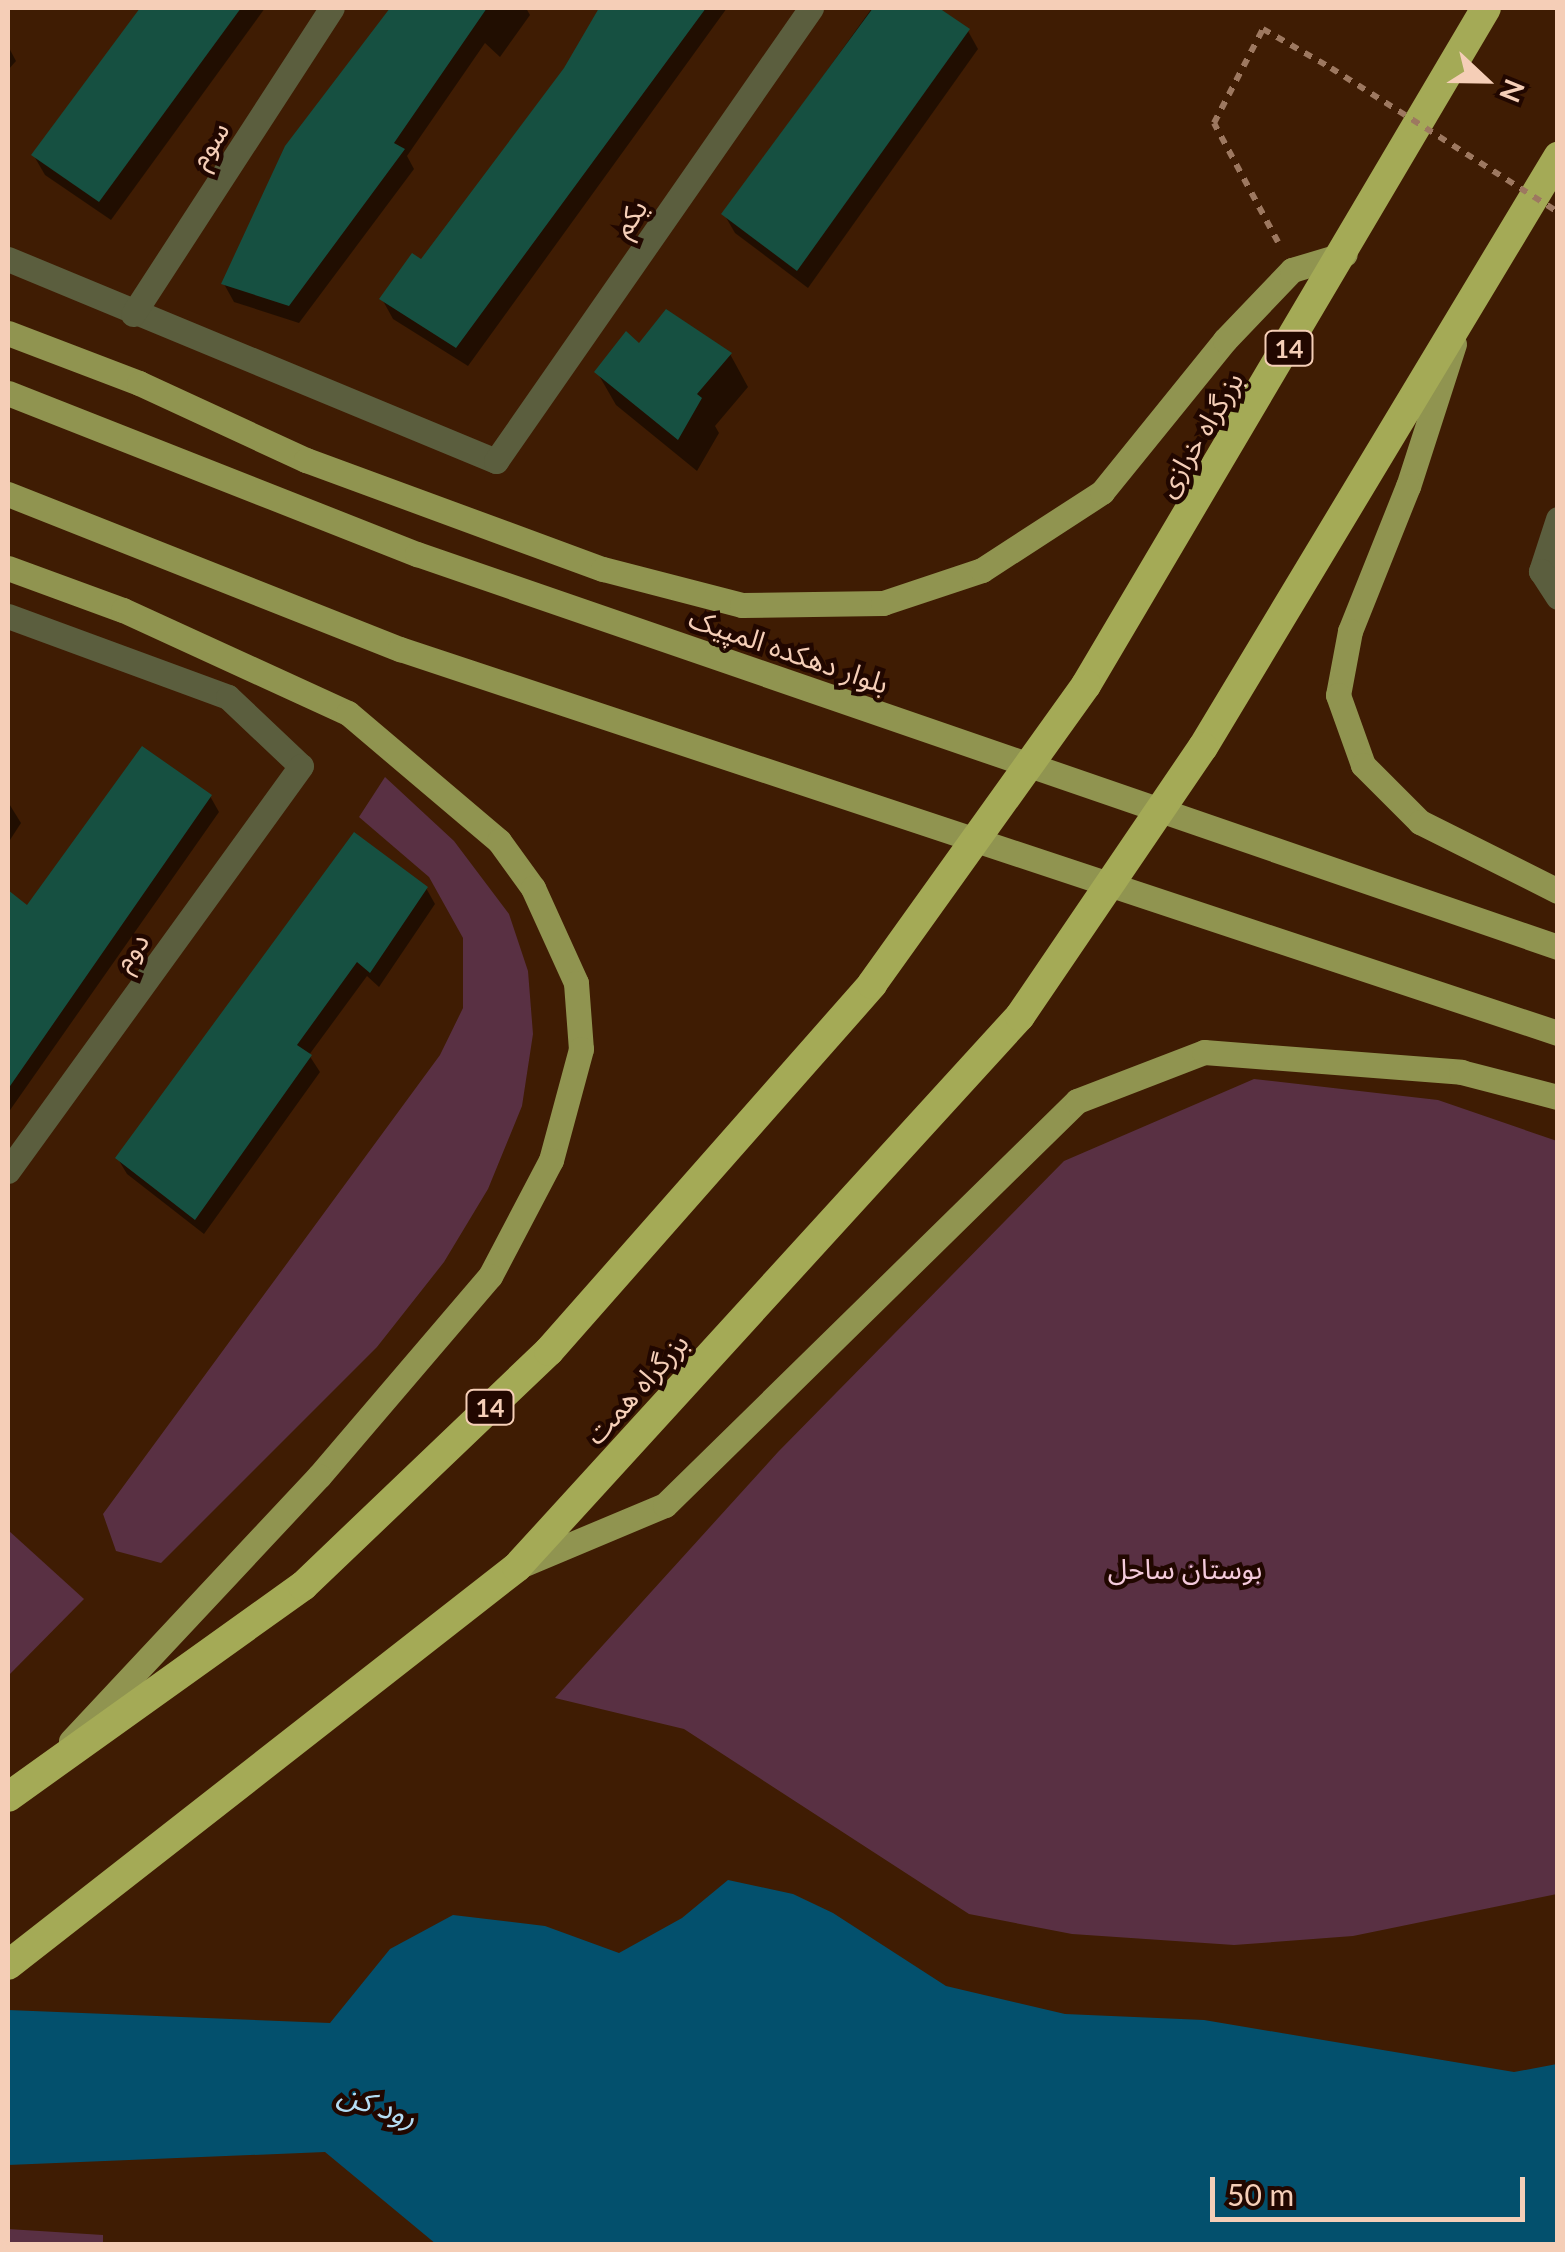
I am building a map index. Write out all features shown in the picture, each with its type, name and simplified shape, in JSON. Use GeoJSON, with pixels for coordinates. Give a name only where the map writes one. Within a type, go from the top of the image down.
{"type":"FeatureCollection","features":[{"type":"Feature","properties":{"kind":"highway","name":"بزرگراه خرازی"},"geometry":{"type":"LineString","coordinates":[[48,1766],[302,1586],[548,1352],[872,984],[1086,686],[1345,254],[1486,8]]}},
{"type":"Feature","properties":{"kind":"highway"},"geometry":{"type":"LineString","coordinates":[[1458,330],[1558,157]]}},
{"type":"Feature","properties":{"kind":"highway","name":"بزرگراه همت"},"geometry":{"type":"LineString","coordinates":[[8,1966],[517,1567],[1020,1016],[1203,747],[1458,330]]}},
{"type":"Feature","properties":{"kind":"highway","name":"14"},"geometry":{"type":"LineString","coordinates":[[8,1796],[48,1766]]}},
{"type":"Feature","properties":{"kind":"main road"},"geometry":{"type":"LineString","coordinates":[[8,333],[139,383],[306,460],[603,569],[742,605],[883,604],[982,570],[1102,492],[1225,340],[1292,270],[1345,254]]}},
{"type":"Feature","properties":{"kind":"main road"},"geometry":{"type":"LineString","coordinates":[[1458,330],[1408,486],[1350,631],[1338,695],[1363,765],[1420,822],[1558,891]]}},
{"type":"Feature","properties":{"kind":"main road","name":"بلوار دهکده المپیک"},"geometry":{"type":"LineString","coordinates":[[8,393],[417,554],[1558,948]]}},
{"type":"Feature","properties":{"kind":"main road"},"geometry":{"type":"LineString","coordinates":[[8,494],[400,649],[1558,1033]]}},
{"type":"Feature","properties":{"kind":"main road"},"geometry":{"type":"LineString","coordinates":[[8,568],[123,610],[348,713],[499,841],[534,888],[576,983],[581,1049],[552,1160],[490,1276],[319,1476],[48,1766]]}},
{"type":"Feature","properties":{"kind":"main road"},"geometry":{"type":"LineString","coordinates":[[517,1567],[665,1504],[1077,1101],[1204,1052],[1461,1072],[1558,1097]]}},
{"type":"Feature","properties":{"kind":"street","name":"سوم"},"geometry":{"type":"LineString","coordinates":[[133,314],[332,8]]}},
{"type":"Feature","properties":{"kind":"street","name":"یکم"},"geometry":{"type":"LineString","coordinates":[[133,314],[496,461],[811,8]]}},
{"type":"Feature","properties":{"kind":"street"},"geometry":{"type":"LineString","coordinates":[[8,259],[133,314]]}},
{"type":"Feature","properties":{"kind":"street"},"geometry":{"type":"LineString","coordinates":[[1558,518],[1541,571],[1558,597]]}},
{"type":"Feature","properties":{"kind":"street","name":"دوم"},"geometry":{"type":"LineString","coordinates":[[8,616],[228,697],[301,766],[8,1171]]}},
{"type":"Feature","properties":{"kind":"path"},"geometry":{"type":"LineString","coordinates":[[1292,270],[1214,123],[1262,29],[1558,212]]}},
{"type":"Feature","properties":{"kind":"green space"},"geometry":{"type":"Polygon","coordinates":[[[385,777],[454,841],[509,914],[528,971],[533,1034],[522,1106],[488,1189],[444,1262],[377,1347],[161,1563],[116,1551],[103,1514],[440,1055],[463,1008],[463,938],[429,877],[359,817],[385,777]]]}},
{"type":"Feature","properties":{"kind":"green space","name":"بوستان ساحل"},"geometry":{"type":"Polygon","coordinates":[[[1254,1079],[1438,1100],[1557,1141],[1557,1894],[1353,1936],[1234,1945],[1072,1934],[969,1914],[684,1729],[555,1698],[778,1452],[1064,1161],[1254,1079]]]}},
{"type":"Feature","properties":{"kind":"green space"},"geometry":{"type":"Polygon","coordinates":[[[8,1530],[84,1599],[8,1676],[8,1530]]]}},
{"type":"Feature","properties":{"kind":"green space"},"geometry":{"type":"Polygon","coordinates":[[[8,2229],[103,2235],[103,2244],[8,2244],[8,2229]]]}},
{"type":"Feature","properties":{"kind":"water","name":"رود کن"},"geometry":{"type":"Polygon","coordinates":[[[728,1880],[793,1894],[833,1913],[946,1986],[1065,2014],[1204,2020],[1514,2072],[1557,2064],[1557,2244],[436,2244],[325,2152],[8,2165],[8,2010],[330,2023],[390,1949],[453,1915],[545,1926],[619,1953],[682,1918],[728,1880]]]}},
{"type":"Feature","properties":{"kind":"building"},"geometry":{"type":"Polygon","coordinates":[[[140,8],[241,8],[99,202],[31,155],[140,8]]]}},
{"type":"Feature","properties":{"kind":"building"},"geometry":{"type":"Polygon","coordinates":[[[390,8],[487,8],[394,143],[405,149],[289,306],[221,284],[285,146],[390,8]]]}},
{"type":"Feature","properties":{"kind":"building"},"geometry":{"type":"Polygon","coordinates":[[[599,8],[706,8],[456,348],[379,299],[412,253],[421,259],[564,68],[599,8]]]}},
{"type":"Feature","properties":{"kind":"building"},"geometry":{"type":"Polygon","coordinates":[[[873,8],[939,8],[970,29],[797,271],[721,214],[873,8]]]}},
{"type":"Feature","properties":{"kind":"building"},"geometry":{"type":"Polygon","coordinates":[[[666,309],[732,353],[697,394],[702,398],[678,440],[594,372],[626,331],[639,343],[666,309]]]}},
{"type":"Feature","properties":{"kind":"building"},"geometry":{"type":"Polygon","coordinates":[[[142,746],[212,795],[8,1089],[8,890],[27,905],[142,746]]]}},
{"type":"Feature","properties":{"kind":"building"},"geometry":{"type":"Polygon","coordinates":[[[354,832],[428,887],[370,973],[357,962],[297,1045],[312,1055],[195,1220],[115,1158],[354,832]]]}}]}
